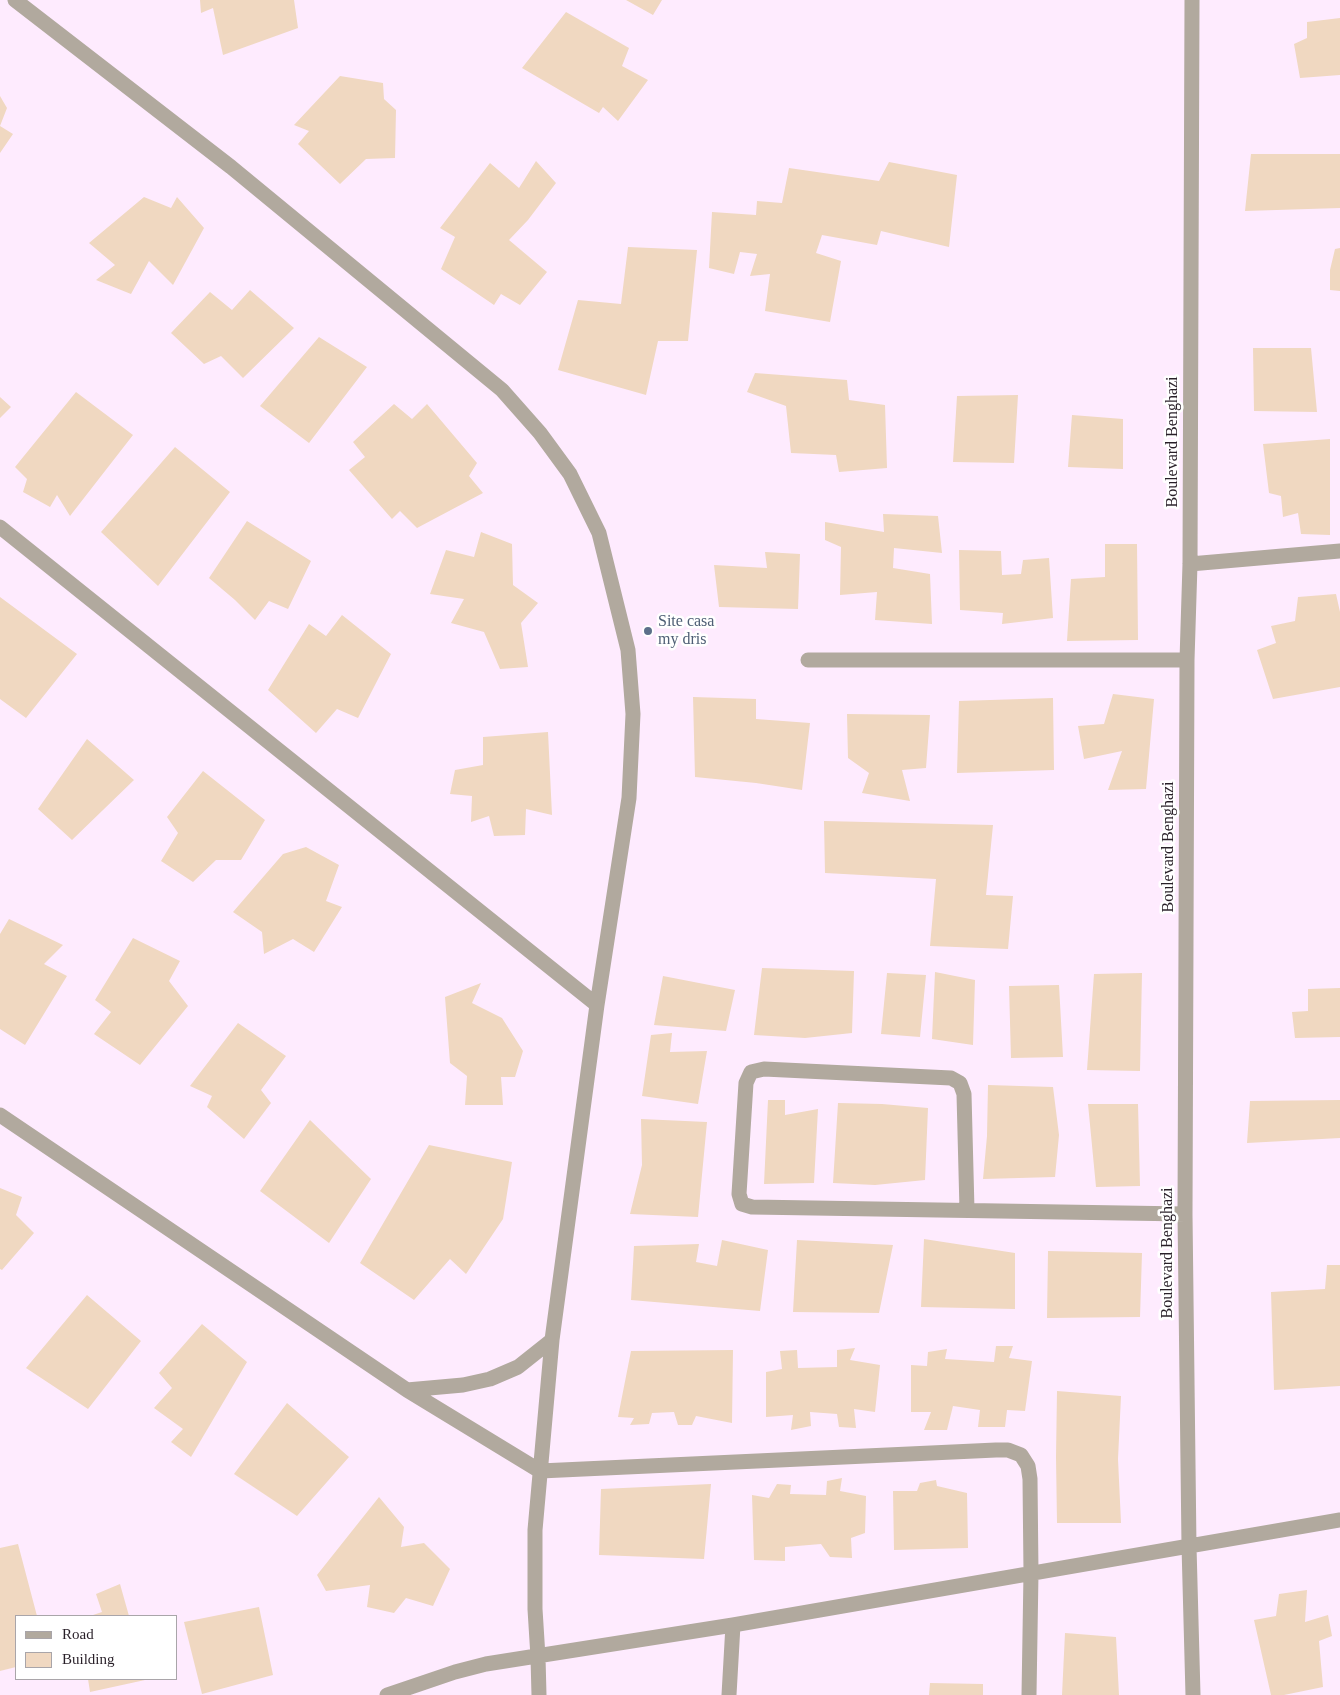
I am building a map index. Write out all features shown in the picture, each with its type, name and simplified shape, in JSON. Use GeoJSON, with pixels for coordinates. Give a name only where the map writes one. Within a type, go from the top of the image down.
{"type":"FeatureCollection","features":[{"type":"Feature","properties":{"kind":"street"},"geometry":{"type":"LineString","coordinates":[[15,0],[231,167],[502,390],[540,433],[570,474],[599,533],[628,650],[633,714],[629,798],[597,1005],[552,1340],[534,1556],[539,1695]]}},
{"type":"Feature","properties":{"kind":"street","name":"Boulevard Benghazi"},"geometry":{"type":"LineString","coordinates":[[1192,0],[1185,1214],[1189,1546],[1193,1695]]}},
{"type":"Feature","properties":{"kind":"street"},"geometry":{"type":"LineString","coordinates":[[0,527],[597,1005]]}},
{"type":"Feature","properties":{"kind":"street"},"geometry":{"type":"LineString","coordinates":[[1190,564],[1340,552]]}},
{"type":"Feature","properties":{"kind":"street"},"geometry":{"type":"LineString","coordinates":[[808,660],[1187,660]]}},
{"type":"Feature","properties":{"kind":"street"},"geometry":{"type":"LineString","coordinates":[[967,1210],[964,1094],[960,1083],[951,1078],[764,1068],[751,1072],[746,1083],[739,1194],[742,1204],[752,1207],[1185,1214]]}},
{"type":"Feature","properties":{"kind":"street"},"geometry":{"type":"LineString","coordinates":[[0,1115],[407,1390],[540,1471],[996,1450],[1008,1450],[1021,1455],[1028,1466],[1030,1479],[1029,1695]]}},
{"type":"Feature","properties":{"kind":"street"},"geometry":{"type":"LineString","coordinates":[[407,1390],[463,1385],[490,1379],[518,1367],[552,1340]]}},
{"type":"Feature","properties":{"kind":"street"},"geometry":{"type":"LineString","coordinates":[[387,1695],[478,1666],[733,1625],[1340,1520]]}},
{"type":"Feature","properties":{"kind":"street"},"geometry":{"type":"LineString","coordinates":[[729,1695],[733,1625]]}},
{"type":"Feature","properties":{"kind":"building"},"geometry":{"type":"Polygon","coordinates":[[[200,0],[294,0],[298,28],[223,55],[213,8],[201,13],[200,0]]]}},
{"type":"Feature","properties":{"kind":"building"},"geometry":{"type":"Polygon","coordinates":[[[626,0],[662,0],[653,15],[626,0]]]}},
{"type":"Feature","properties":{"kind":"building"},"geometry":{"type":"Polygon","coordinates":[[[566,12],[629,48],[622,66],[648,80],[618,121],[603,107],[599,113],[522,68],[566,12]]]}},
{"type":"Feature","properties":{"kind":"building"},"geometry":{"type":"Polygon","coordinates":[[[1340,18],[1340,75],[1300,78],[1294,44],[1307,38],[1307,22],[1340,18]]]}},
{"type":"Feature","properties":{"kind":"building"},"geometry":{"type":"Polygon","coordinates":[[[340,76],[383,83],[384,99],[396,110],[395,158],[366,159],[340,184],[298,144],[309,131],[294,125],[340,76]]]}},
{"type":"Feature","properties":{"kind":"building"},"geometry":{"type":"Polygon","coordinates":[[[0,96],[7,108],[0,126],[0,96]]]}},
{"type":"Feature","properties":{"kind":"building"},"geometry":{"type":"Polygon","coordinates":[[[0,126],[13,134],[0,153],[0,126]]]}},
{"type":"Feature","properties":{"kind":"building"},"geometry":{"type":"Polygon","coordinates":[[[1251,154],[1340,154],[1340,208],[1245,211],[1251,154]]]}},
{"type":"Feature","properties":{"kind":"building"},"geometry":{"type":"Polygon","coordinates":[[[536,161],[556,183],[528,220],[509,240],[547,272],[520,305],[501,294],[494,305],[441,269],[455,237],[440,228],[490,163],[519,188],[536,161]]]}},
{"type":"Feature","properties":{"kind":"building"},"geometry":{"type":"Polygon","coordinates":[[[889,162],[957,175],[949,247],[881,231],[877,245],[822,235],[816,253],[841,261],[830,322],[765,311],[770,274],[750,276],[757,254],[740,252],[734,274],[709,268],[712,212],[756,215],[757,201],[782,203],[789,168],[879,181],[889,162]]]}},
{"type":"Feature","properties":{"kind":"building"},"geometry":{"type":"Polygon","coordinates":[[[144,197],[171,208],[177,197],[204,228],[173,285],[149,261],[131,294],[96,280],[115,265],[89,243],[144,197]]]}},
{"type":"Feature","properties":{"kind":"building"},"geometry":{"type":"Polygon","coordinates":[[[628,247],[697,250],[688,341],[658,341],[646,395],[558,370],[578,300],[621,304],[628,247]]]}},
{"type":"Feature","properties":{"kind":"building"},"geometry":{"type":"Polygon","coordinates":[[[1340,248],[1340,291],[1330,290],[1330,270],[1335,249],[1340,248]]]}},
{"type":"Feature","properties":{"kind":"building"},"geometry":{"type":"Polygon","coordinates":[[[250,290],[294,328],[243,378],[221,356],[204,364],[171,333],[210,292],[232,310],[250,290]]]}},
{"type":"Feature","properties":{"kind":"building"},"geometry":{"type":"Polygon","coordinates":[[[319,337],[367,367],[309,443],[260,406],[319,337]]]}},
{"type":"Feature","properties":{"kind":"building"},"geometry":{"type":"Polygon","coordinates":[[[1253,348],[1311,348],[1317,412],[1254,411],[1253,348]]]}},
{"type":"Feature","properties":{"kind":"building"},"geometry":{"type":"Polygon","coordinates":[[[755,373],[847,380],[849,400],[885,405],[887,468],[839,472],[836,455],[791,453],[786,406],[747,392],[755,373]]]}},
{"type":"Feature","properties":{"kind":"building"},"geometry":{"type":"Polygon","coordinates":[[[76,392],[133,435],[70,516],[57,495],[50,507],[23,492],[27,479],[15,467],[76,392]]]}},
{"type":"Feature","properties":{"kind":"building"},"geometry":{"type":"Polygon","coordinates":[[[1018,395],[1014,463],[953,462],[957,396],[1018,395]]]}},
{"type":"Feature","properties":{"kind":"building"},"geometry":{"type":"Polygon","coordinates":[[[0,397],[11,407],[0,418],[0,397]]]}},
{"type":"Feature","properties":{"kind":"building"},"geometry":{"type":"Polygon","coordinates":[[[394,404],[412,419],[427,404],[477,463],[469,476],[483,493],[417,528],[400,511],[392,519],[349,470],[365,457],[353,442],[394,404]]]}},
{"type":"Feature","properties":{"kind":"building"},"geometry":{"type":"Polygon","coordinates":[[[1072,415],[1123,419],[1123,469],[1068,467],[1072,415]]]}},
{"type":"Feature","properties":{"kind":"building"},"geometry":{"type":"Polygon","coordinates":[[[1330,439],[1330,535],[1301,534],[1298,513],[1283,517],[1281,496],[1269,493],[1263,444],[1330,439]]]}},
{"type":"Feature","properties":{"kind":"building"},"geometry":{"type":"Polygon","coordinates":[[[175,447],[230,492],[158,586],[101,532],[175,447]]]}},
{"type":"Feature","properties":{"kind":"building"},"geometry":{"type":"Polygon","coordinates":[[[883,514],[938,516],[942,553],[894,548],[893,568],[930,574],[932,624],[875,620],[877,592],[840,595],[841,547],[825,540],[825,522],[884,532],[883,514]]]}},
{"type":"Feature","properties":{"kind":"building"},"geometry":{"type":"Polygon","coordinates":[[[247,521],[311,561],[288,609],[269,601],[255,620],[209,578],[247,521]]]}},
{"type":"Feature","properties":{"kind":"building"},"geometry":{"type":"Polygon","coordinates":[[[481,532],[512,544],[513,585],[538,603],[521,623],[528,667],[500,669],[484,632],[451,623],[464,599],[430,594],[446,550],[474,557],[481,532]]]}},
{"type":"Feature","properties":{"kind":"building"},"geometry":{"type":"Polygon","coordinates":[[[1105,544],[1137,544],[1138,640],[1067,641],[1071,579],[1105,577],[1105,544]]]}},
{"type":"Feature","properties":{"kind":"building"},"geometry":{"type":"Polygon","coordinates":[[[959,550],[1001,551],[1002,575],[1021,574],[1023,560],[1049,558],[1053,618],[1002,624],[1003,613],[960,610],[959,550]]]}},
{"type":"Feature","properties":{"kind":"building"},"geometry":{"type":"Polygon","coordinates":[[[765,552],[800,554],[798,609],[719,607],[714,565],[767,568],[765,552]]]}},
{"type":"Feature","properties":{"kind":"building"},"geometry":{"type":"Polygon","coordinates":[[[1336,594],[1340,612],[1340,687],[1273,699],[1257,650],[1276,643],[1271,626],[1295,621],[1298,597],[1336,594]]]}},
{"type":"Feature","properties":{"kind":"building"},"geometry":{"type":"Polygon","coordinates":[[[0,597],[77,654],[26,718],[0,699],[0,597]]]}},
{"type":"Feature","properties":{"kind":"building"},"geometry":{"type":"Polygon","coordinates":[[[342,615],[391,654],[358,718],[337,709],[316,733],[268,690],[309,624],[326,636],[342,615]]]}},
{"type":"Feature","properties":{"kind":"building"},"geometry":{"type":"Polygon","coordinates":[[[1113,694],[1154,699],[1146,789],[1108,790],[1122,751],[1084,759],[1078,726],[1104,724],[1113,694]]]}},
{"type":"Feature","properties":{"kind":"building"},"geometry":{"type":"Polygon","coordinates":[[[693,697],[756,699],[756,719],[810,723],[802,790],[695,777],[693,697]]]}},
{"type":"Feature","properties":{"kind":"building"},"geometry":{"type":"Polygon","coordinates":[[[1053,698],[1054,770],[957,773],[959,701],[1053,698]]]}},
{"type":"Feature","properties":{"kind":"building"},"geometry":{"type":"Polygon","coordinates":[[[847,714],[930,715],[926,768],[902,770],[910,801],[862,793],[869,773],[848,758],[847,714]]]}},
{"type":"Feature","properties":{"kind":"building"},"geometry":{"type":"Polygon","coordinates":[[[548,732],[552,815],[526,809],[525,835],[494,836],[489,816],[471,822],[472,796],[450,794],[455,770],[483,765],[483,737],[548,732]]]}},
{"type":"Feature","properties":{"kind":"building"},"geometry":{"type":"Polygon","coordinates":[[[87,739],[134,780],[72,840],[38,809],[87,739]]]}},
{"type":"Feature","properties":{"kind":"building"},"geometry":{"type":"Polygon","coordinates":[[[203,771],[265,820],[241,860],[216,860],[193,882],[161,861],[178,833],[167,817],[203,771]]]}},
{"type":"Feature","properties":{"kind":"building"},"geometry":{"type":"Polygon","coordinates":[[[824,821],[993,825],[986,895],[1013,896],[1008,949],[930,946],[936,879],[825,873],[824,821]]]}},
{"type":"Feature","properties":{"kind":"building"},"geometry":{"type":"Polygon","coordinates":[[[306,847],[339,865],[326,901],[342,907],[314,952],[293,939],[264,954],[262,932],[233,912],[283,854],[306,847]]]}},
{"type":"Feature","properties":{"kind":"building"},"geometry":{"type":"Polygon","coordinates":[[[9,919],[63,945],[44,964],[67,976],[25,1045],[0,1029],[0,934],[9,919]]]}},
{"type":"Feature","properties":{"kind":"building"},"geometry":{"type":"Polygon","coordinates":[[[133,938],[180,961],[169,981],[188,1006],[140,1065],[94,1034],[111,1012],[95,1000],[133,938]]]}},
{"type":"Feature","properties":{"kind":"building"},"geometry":{"type":"Polygon","coordinates":[[[762,968],[854,971],[852,1033],[805,1038],[754,1035],[762,968]]]}},
{"type":"Feature","properties":{"kind":"building"},"geometry":{"type":"Polygon","coordinates":[[[935,972],[975,980],[973,1045],[932,1039],[935,972]]]}},
{"type":"Feature","properties":{"kind":"building"},"geometry":{"type":"Polygon","coordinates":[[[887,973],[926,975],[920,1037],[881,1034],[887,973]]]}},
{"type":"Feature","properties":{"kind":"building"},"geometry":{"type":"Polygon","coordinates":[[[1142,973],[1140,1071],[1087,1070],[1094,974],[1142,973]]]}},
{"type":"Feature","properties":{"kind":"building"},"geometry":{"type":"Polygon","coordinates":[[[663,976],[735,990],[726,1031],[654,1025],[663,976]]]}},
{"type":"Feature","properties":{"kind":"building"},"geometry":{"type":"Polygon","coordinates":[[[481,983],[472,1003],[502,1018],[523,1051],[515,1077],[501,1077],[503,1105],[465,1105],[467,1076],[450,1063],[445,997],[481,983]]]}},
{"type":"Feature","properties":{"kind":"building"},"geometry":{"type":"Polygon","coordinates":[[[1059,985],[1063,1057],[1011,1058],[1009,986],[1059,985]]]}},
{"type":"Feature","properties":{"kind":"building"},"geometry":{"type":"Polygon","coordinates":[[[1340,988],[1340,1037],[1295,1038],[1292,1012],[1308,1011],[1308,989],[1340,988]]]}},
{"type":"Feature","properties":{"kind":"building"},"geometry":{"type":"Polygon","coordinates":[[[238,1023],[286,1056],[261,1090],[271,1103],[244,1139],[207,1107],[212,1096],[190,1086],[238,1023]]]}},
{"type":"Feature","properties":{"kind":"building"},"geometry":{"type":"Polygon","coordinates":[[[672,1033],[670,1052],[707,1051],[698,1104],[642,1096],[651,1035],[672,1033]]]}},
{"type":"Feature","properties":{"kind":"building"},"geometry":{"type":"Polygon","coordinates":[[[988,1085],[1053,1087],[1059,1135],[1055,1177],[983,1179],[987,1136],[988,1085]]]}},
{"type":"Feature","properties":{"kind":"building"},"geometry":{"type":"Polygon","coordinates":[[[768,1100],[785,1100],[785,1115],[818,1109],[814,1183],[764,1184],[768,1100]]]}},
{"type":"Feature","properties":{"kind":"building"},"geometry":{"type":"Polygon","coordinates":[[[1340,1100],[1340,1138],[1247,1143],[1250,1101],[1340,1100]]]}},
{"type":"Feature","properties":{"kind":"building"},"geometry":{"type":"Polygon","coordinates":[[[838,1103],[928,1108],[925,1180],[875,1185],[833,1183],[838,1103]]]}},
{"type":"Feature","properties":{"kind":"building"},"geometry":{"type":"Polygon","coordinates":[[[1088,1104],[1138,1104],[1140,1186],[1096,1187],[1088,1104]]]}},
{"type":"Feature","properties":{"kind":"building"},"geometry":{"type":"Polygon","coordinates":[[[641,1119],[707,1122],[698,1217],[630,1214],[642,1165],[641,1119]]]}},
{"type":"Feature","properties":{"kind":"building"},"geometry":{"type":"Polygon","coordinates":[[[310,1120],[371,1179],[329,1243],[260,1191],[310,1120]]]}},
{"type":"Feature","properties":{"kind":"building"},"geometry":{"type":"Polygon","coordinates":[[[429,1145],[512,1162],[503,1219],[466,1274],[450,1259],[414,1300],[360,1263],[429,1145]]]}},
{"type":"Feature","properties":{"kind":"building"},"geometry":{"type":"Polygon","coordinates":[[[0,1188],[22,1197],[16,1215],[34,1233],[2,1270],[0,1269],[0,1188]]]}},
{"type":"Feature","properties":{"kind":"building"},"geometry":{"type":"Polygon","coordinates":[[[924,1239],[1015,1253],[1015,1309],[921,1307],[924,1239]]]}},
{"type":"Feature","properties":{"kind":"building"},"geometry":{"type":"Polygon","coordinates":[[[722,1240],[768,1250],[760,1311],[631,1300],[634,1246],[699,1244],[696,1262],[717,1266],[722,1240]]]}},
{"type":"Feature","properties":{"kind":"building"},"geometry":{"type":"Polygon","coordinates":[[[797,1240],[893,1245],[879,1313],[793,1312],[797,1240]]]}},
{"type":"Feature","properties":{"kind":"building"},"geometry":{"type":"Polygon","coordinates":[[[1048,1251],[1142,1253],[1140,1317],[1047,1318],[1048,1251]]]}},
{"type":"Feature","properties":{"kind":"building"},"geometry":{"type":"Polygon","coordinates":[[[1327,1265],[1340,1265],[1340,1386],[1274,1390],[1271,1292],[1325,1289],[1327,1265]]]}},
{"type":"Feature","properties":{"kind":"building"},"geometry":{"type":"Polygon","coordinates":[[[87,1295],[141,1341],[88,1409],[26,1368],[87,1295]]]}},
{"type":"Feature","properties":{"kind":"building"},"geometry":{"type":"Polygon","coordinates":[[[202,1324],[247,1362],[191,1457],[171,1442],[183,1429],[154,1408],[172,1388],[159,1373],[202,1324]]]}},
{"type":"Feature","properties":{"kind":"building"},"geometry":{"type":"Polygon","coordinates":[[[996,1346],[1013,1346],[1009,1358],[1032,1361],[1025,1411],[1007,1410],[1005,1427],[978,1427],[980,1410],[953,1406],[947,1430],[924,1430],[931,1412],[911,1412],[911,1365],[927,1366],[928,1352],[947,1349],[945,1359],[994,1362],[996,1346]]]}},
{"type":"Feature","properties":{"kind":"building"},"geometry":{"type":"Polygon","coordinates":[[[855,1348],[850,1360],[880,1365],[875,1412],[854,1409],[856,1428],[839,1427],[837,1414],[810,1412],[811,1426],[791,1430],[793,1415],[766,1417],[766,1372],[782,1369],[780,1351],[797,1350],[798,1368],[837,1367],[837,1350],[855,1348]]]}},
{"type":"Feature","properties":{"kind":"building"},"geometry":{"type":"Polygon","coordinates":[[[733,1350],[732,1423],[696,1416],[692,1425],[678,1425],[674,1412],[652,1413],[649,1424],[630,1425],[634,1418],[618,1417],[631,1351],[733,1350]]]}},
{"type":"Feature","properties":{"kind":"building"},"geometry":{"type":"Polygon","coordinates":[[[1057,1391],[1121,1396],[1118,1459],[1121,1523],[1057,1523],[1057,1391]]]}},
{"type":"Feature","properties":{"kind":"building"},"geometry":{"type":"Polygon","coordinates":[[[287,1403],[349,1457],[297,1516],[234,1474],[287,1403]]]}},
{"type":"Feature","properties":{"kind":"building"},"geometry":{"type":"Polygon","coordinates":[[[842,1478],[840,1491],[866,1496],[865,1533],[851,1538],[852,1558],[830,1557],[821,1544],[785,1547],[785,1561],[754,1560],[752,1495],[769,1498],[777,1484],[791,1485],[790,1494],[826,1495],[827,1481],[842,1478]]]}},
{"type":"Feature","properties":{"kind":"building"},"geometry":{"type":"Polygon","coordinates":[[[936,1480],[937,1486],[967,1493],[968,1548],[894,1550],[893,1491],[917,1491],[920,1483],[936,1480]]]}},
{"type":"Feature","properties":{"kind":"building"},"geometry":{"type":"Polygon","coordinates":[[[711,1484],[704,1559],[599,1555],[601,1489],[711,1484]]]}},
{"type":"Feature","properties":{"kind":"building"},"geometry":{"type":"Polygon","coordinates":[[[379,1497],[404,1527],[401,1547],[424,1543],[450,1569],[433,1606],[406,1598],[394,1613],[367,1607],[370,1585],[326,1591],[317,1575],[379,1497]]]}},
{"type":"Feature","properties":{"kind":"building"},"geometry":{"type":"Polygon","coordinates":[[[18,1544],[37,1615],[15,1615],[15,1667],[0,1671],[0,1548],[18,1544]]]}},
{"type":"Feature","properties":{"kind":"building"},"geometry":{"type":"Polygon","coordinates":[[[120,1584],[129,1615],[93,1615],[102,1612],[96,1594],[120,1584]]]}},
{"type":"Feature","properties":{"kind":"building"},"geometry":{"type":"Polygon","coordinates":[[[1307,1590],[1305,1622],[1328,1615],[1332,1636],[1319,1641],[1323,1687],[1284,1695],[1271,1695],[1254,1620],[1276,1616],[1279,1594],[1307,1590]]]}},
{"type":"Feature","properties":{"kind":"building"},"geometry":{"type":"Polygon","coordinates":[[[259,1607],[273,1675],[202,1694],[184,1622],[259,1607]]]}},
{"type":"Feature","properties":{"kind":"building"},"geometry":{"type":"Polygon","coordinates":[[[1065,1633],[1116,1637],[1119,1695],[1062,1695],[1065,1633]]]}},
{"type":"Feature","properties":{"kind":"building"},"geometry":{"type":"Polygon","coordinates":[[[88,1680],[145,1680],[90,1692],[88,1680]]]}},
{"type":"Feature","properties":{"kind":"building"},"geometry":{"type":"Polygon","coordinates":[[[930,1683],[983,1684],[983,1695],[929,1695],[930,1683]]]}},
{"type":"Feature","properties":{"kind":"place","name":"Site casa my dris"},"geometry":{"type":"Point","coordinates":[648,631]}}]}
